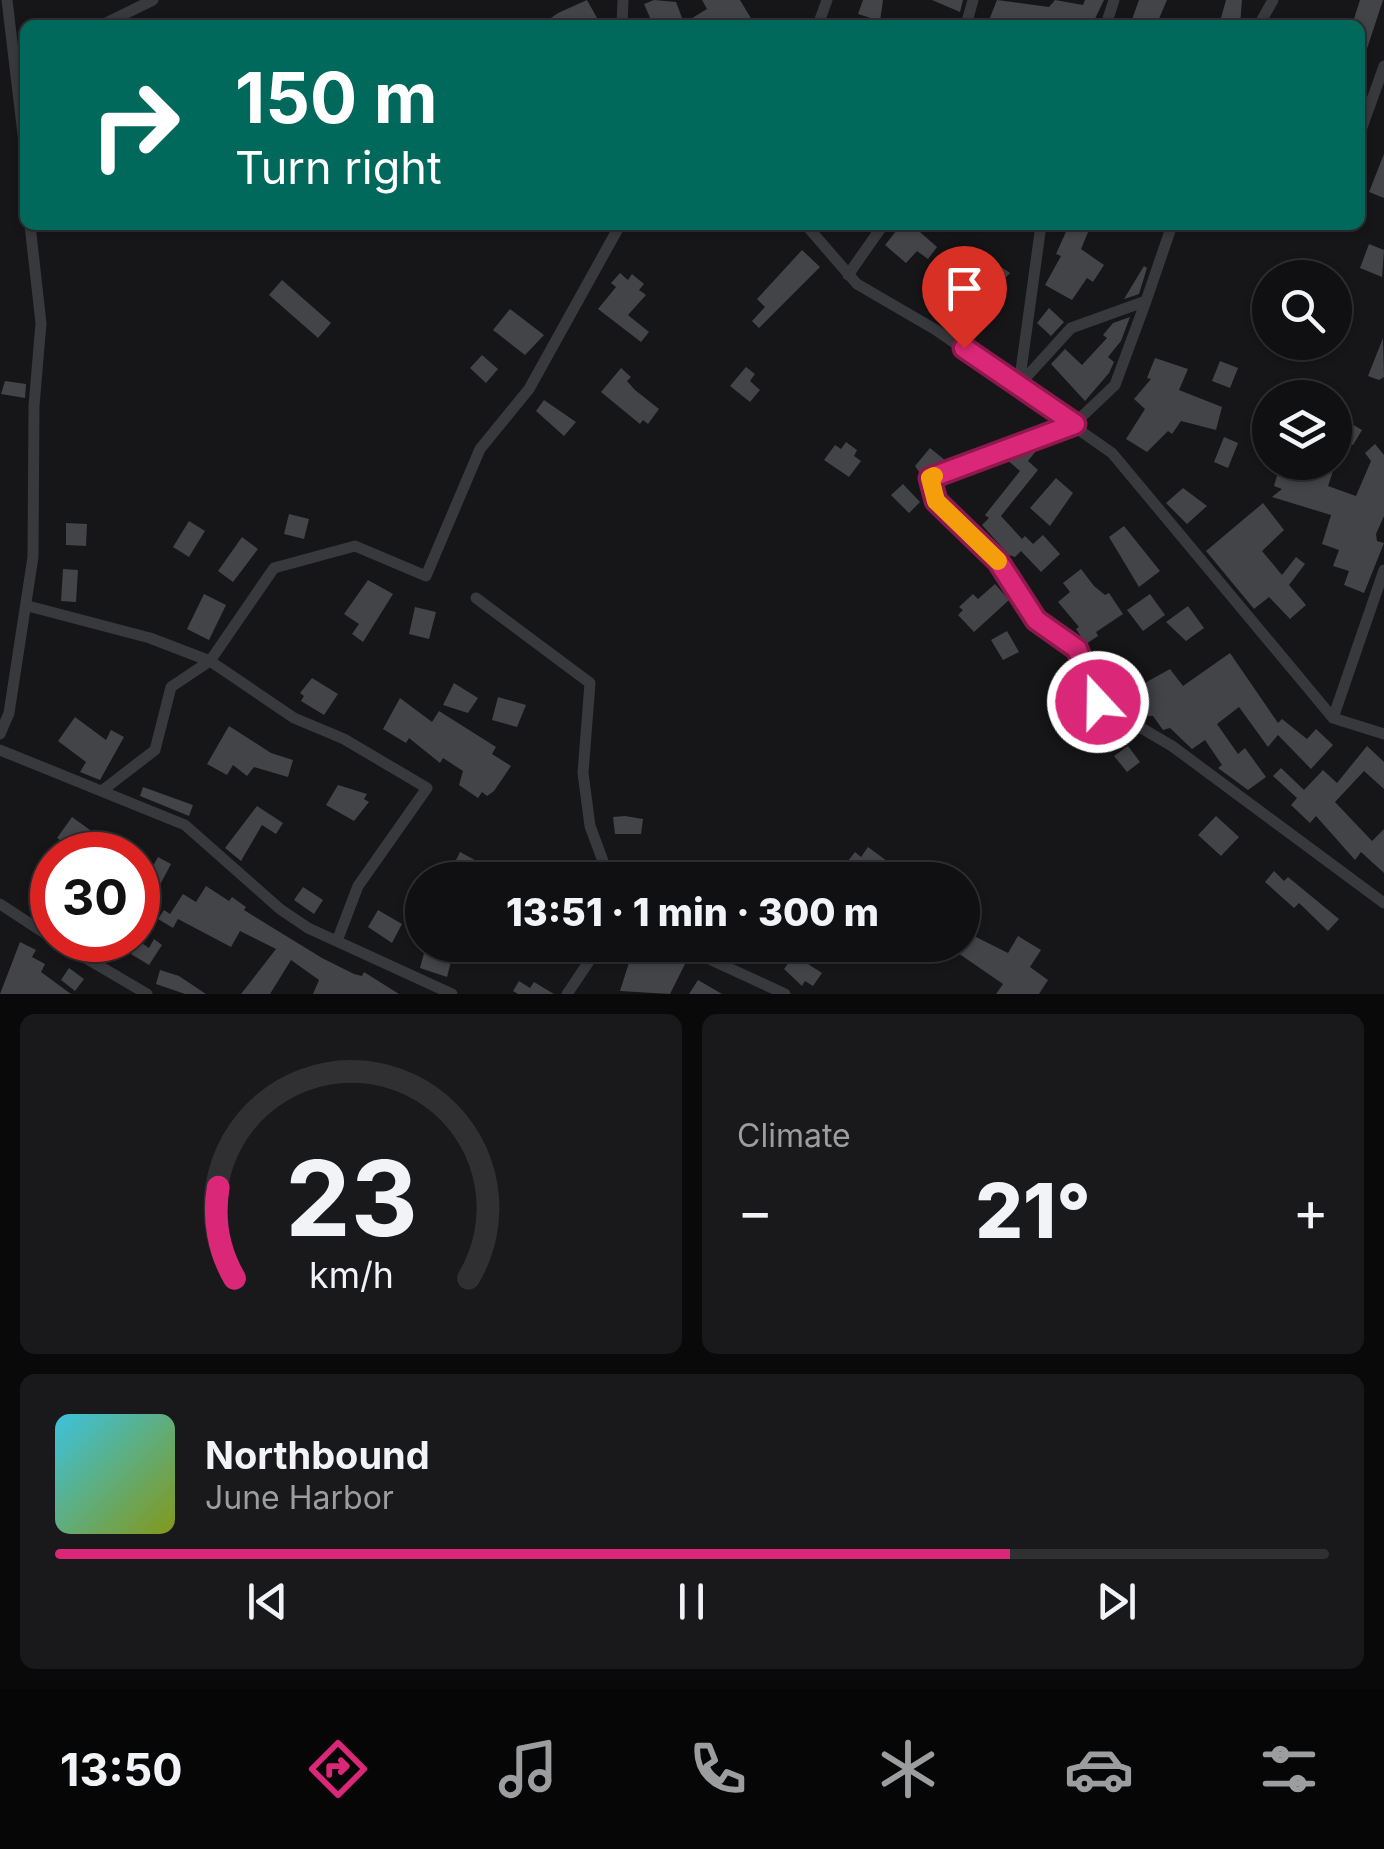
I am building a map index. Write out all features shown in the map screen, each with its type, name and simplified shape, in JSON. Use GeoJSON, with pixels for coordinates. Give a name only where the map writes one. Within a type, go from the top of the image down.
{"type":"FeatureCollection","features":[{"type":"Feature","properties":{"kind":"street"},"geometry":{"type":"LineString","coordinates":[[8,0],[20,119]]}},
{"type":"Feature","properties":{"kind":"street"},"geometry":{"type":"LineString","coordinates":[[112,20],[153,0]]}},
{"type":"Feature","properties":{"kind":"street"},"geometry":{"type":"LineString","coordinates":[[12,69],[20,65]]}},
{"type":"Feature","properties":{"kind":"street"},"geometry":{"type":"LineString","coordinates":[[1365,119],[1384,66]]}},
{"type":"Feature","properties":{"kind":"street"},"geometry":{"type":"LineString","coordinates":[[0,734],[8,713],[28,606],[41,323],[31,230]]}},
{"type":"Feature","properties":{"kind":"street"},"geometry":{"type":"LineString","coordinates":[[102,790],[155,750],[171,687],[210,661],[274,568],[355,546],[426,576],[480,449],[528,389],[617,230]]}},
{"type":"Feature","properties":{"kind":"street"},"geometry":{"type":"LineString","coordinates":[[810,230],[848,276],[1019,386],[1112,453],[1332,718],[1384,734]]}},
{"type":"Feature","properties":{"kind":"street"},"geometry":{"type":"LineString","coordinates":[[848,276],[880,230]]}},
{"type":"Feature","properties":{"kind":"street"},"geometry":{"type":"LineString","coordinates":[[1019,386],[1039,230]]}},
{"type":"Feature","properties":{"kind":"street"},"geometry":{"type":"LineString","coordinates":[[1170,230],[1114,385],[1075,424],[930,478],[936,501],[998,561],[1036,620],[1077,649],[1098,702],[1172,746],[1384,903]]}},
{"type":"Feature","properties":{"kind":"street"},"geometry":{"type":"LineString","coordinates":[[1019,386],[1072,328],[1146,300]]}},
{"type":"Feature","properties":{"kind":"street"},"geometry":{"type":"LineString","coordinates":[[1332,718],[1384,570]]}},
{"type":"Feature","properties":{"kind":"street"},"geometry":{"type":"LineString","coordinates":[[476,598],[590,683],[582,773],[590,826],[603,862]]}},
{"type":"Feature","properties":{"kind":"street"},"geometry":{"type":"LineString","coordinates":[[28,606],[150,638],[210,661],[294,718],[344,739],[428,788],[358,886],[337,941]]}},
{"type":"Feature","properties":{"kind":"street"},"geometry":{"type":"LineString","coordinates":[[0,750],[185,826],[280,909],[337,941],[452,994]]}},
{"type":"Feature","properties":{"kind":"street"},"geometry":{"type":"LineString","coordinates":[[0,904],[30,923]]}},
{"type":"Feature","properties":{"kind":"street"},"geometry":{"type":"LineString","coordinates":[[93,962],[147,994]]}},
{"type":"Feature","properties":{"kind":"street"},"geometry":{"type":"LineString","coordinates":[[567,994],[589,962]]}},
{"type":"Feature","properties":{"kind":"street"},"geometry":{"type":"LineString","coordinates":[[716,962],[785,994]]}},
{"type":"Feature","properties":{"kind":"building"},"geometry":{"type":"Polygon","coordinates":[[[587,0],[598,20],[548,20],[587,0]]]}},
{"type":"Feature","properties":{"kind":"building"},"geometry":{"type":"Polygon","coordinates":[[[654,0],[676,2],[683,20],[651,20],[644,4],[654,0]]]}},
{"type":"Feature","properties":{"kind":"building"},"geometry":{"type":"Polygon","coordinates":[[[702,0],[740,0],[752,20],[689,20],[707,9],[702,0]]]}},
{"type":"Feature","properties":{"kind":"building"},"geometry":{"type":"Polygon","coordinates":[[[863,0],[883,0],[880,20],[858,14],[863,0]]]}},
{"type":"Feature","properties":{"kind":"building"},"geometry":{"type":"Polygon","coordinates":[[[932,0],[963,0],[960,12],[932,0]]]}},
{"type":"Feature","properties":{"kind":"building"},"geometry":{"type":"Polygon","coordinates":[[[997,0],[1049,7],[1055,0],[1083,5],[1085,0],[1104,0],[1094,20],[989,20],[997,0]]]}},
{"type":"Feature","properties":{"kind":"building"},"geometry":{"type":"Polygon","coordinates":[[[1139,0],[1167,0],[1158,20],[1132,20],[1139,0]]]}},
{"type":"Feature","properties":{"kind":"building"},"geometry":{"type":"Polygon","coordinates":[[[1226,0],[1242,0],[1240,20],[1220,20],[1226,0]]]}},
{"type":"Feature","properties":{"kind":"building"},"geometry":{"type":"Polygon","coordinates":[[[1360,0],[1383,0],[1365,55],[1365,20],[1354,20],[1360,0]]]}},
{"type":"Feature","properties":{"kind":"building"},"geometry":{"type":"Polygon","coordinates":[[[1384,154],[1384,198],[1369,192],[1384,154]]]}},
{"type":"Feature","properties":{"kind":"building"},"geometry":{"type":"Polygon","coordinates":[[[897,230],[918,230],[937,247],[928,259],[917,251],[906,263],[885,245],[897,230]]]}},
{"type":"Feature","properties":{"kind":"building"},"geometry":{"type":"Polygon","coordinates":[[[1067,230],[1089,230],[1081,249],[1104,265],[1093,282],[1087,278],[1072,300],[1045,285],[1061,256],[1056,254],[1067,230]]]}},
{"type":"Feature","properties":{"kind":"building"},"geometry":{"type":"Polygon","coordinates":[[[1369,244],[1384,250],[1382,277],[1360,268],[1369,244]]]}},
{"type":"Feature","properties":{"kind":"building"},"geometry":{"type":"Polygon","coordinates":[[[802,250],[820,267],[759,328],[752,321],[765,307],[757,299],[802,250]]]}},
{"type":"Feature","properties":{"kind":"building"},"geometry":{"type":"Polygon","coordinates":[[[988,258],[1010,273],[1000,284],[976,271],[988,258]]]}},
{"type":"Feature","properties":{"kind":"building"},"geometry":{"type":"Polygon","coordinates":[[[1144,266],[1147,268],[1139,294],[1124,299],[1144,266]]]}},
{"type":"Feature","properties":{"kind":"building"},"geometry":{"type":"Polygon","coordinates":[[[620,273],[628,280],[632,274],[644,284],[639,290],[646,295],[628,315],[649,332],[641,342],[598,309],[616,287],[611,283],[620,273]]]}},
{"type":"Feature","properties":{"kind":"building"},"geometry":{"type":"Polygon","coordinates":[[[282,280],[331,323],[318,338],[269,295],[282,280]]]}},
{"type":"Feature","properties":{"kind":"building"},"geometry":{"type":"Polygon","coordinates":[[[1049,308],[1064,322],[1051,336],[1037,323],[1049,308]]]}},
{"type":"Feature","properties":{"kind":"building"},"geometry":{"type":"Polygon","coordinates":[[[510,309],[544,335],[525,355],[493,330],[510,309]]]}},
{"type":"Feature","properties":{"kind":"building"},"geometry":{"type":"Polygon","coordinates":[[[1130,317],[1121,341],[1108,357],[1114,362],[1109,373],[1085,401],[1051,364],[1065,349],[1082,365],[1107,338],[1103,335],[1113,323],[1130,317]]]}},
{"type":"Feature","properties":{"kind":"building"},"geometry":{"type":"Polygon","coordinates":[[[1383,338],[1384,377],[1379,380],[1368,376],[1383,338]]]}},
{"type":"Feature","properties":{"kind":"building"},"geometry":{"type":"Polygon","coordinates":[[[482,355],[498,369],[486,383],[470,368],[482,355]]]}},
{"type":"Feature","properties":{"kind":"building"},"geometry":{"type":"Polygon","coordinates":[[[1155,358],[1188,369],[1179,390],[1222,407],[1216,430],[1181,421],[1172,434],[1168,431],[1147,452],[1126,439],[1145,409],[1134,399],[1151,379],[1147,378],[1155,358]]]}},
{"type":"Feature","properties":{"kind":"building"},"geometry":{"type":"Polygon","coordinates":[[[1220,361],[1238,368],[1230,388],[1212,381],[1220,361]]]}},
{"type":"Feature","properties":{"kind":"building"},"geometry":{"type":"Polygon","coordinates":[[[746,367],[755,374],[750,381],[760,390],[750,402],[730,386],[746,367]]]}},
{"type":"Feature","properties":{"kind":"building"},"geometry":{"type":"Polygon","coordinates":[[[621,368],[631,377],[627,381],[635,390],[659,409],[648,424],[643,420],[640,424],[601,392],[621,368]]]}},
{"type":"Feature","properties":{"kind":"building"},"geometry":{"type":"Polygon","coordinates":[[[5,381],[26,384],[25,398],[1,394],[5,381]]]}},
{"type":"Feature","properties":{"kind":"building"},"geometry":{"type":"Polygon","coordinates":[[[544,400],[576,422],[564,436],[536,411],[544,400]]]}},
{"type":"Feature","properties":{"kind":"building"},"geometry":{"type":"Polygon","coordinates":[[[1352,424],[1362,430],[1352,444],[1352,424]]]}},
{"type":"Feature","properties":{"kind":"building"},"geometry":{"type":"Polygon","coordinates":[[[1224,437],[1238,443],[1228,468],[1214,462],[1224,437]]]}},
{"type":"Feature","properties":{"kind":"building"},"geometry":{"type":"Polygon","coordinates":[[[846,442],[857,450],[854,456],[861,461],[849,477],[824,460],[835,445],[841,449],[846,442]]]}},
{"type":"Feature","properties":{"kind":"building"},"geometry":{"type":"Polygon","coordinates":[[[1375,444],[1384,455],[1384,516],[1376,534],[1377,541],[1384,543],[1364,593],[1344,585],[1349,571],[1333,566],[1339,550],[1322,544],[1331,515],[1272,497],[1282,489],[1274,486],[1276,480],[1330,480],[1328,486],[1356,496],[1371,461],[1365,453],[1375,444]]]}},
{"type":"Feature","properties":{"kind":"building"},"geometry":{"type":"Polygon","coordinates":[[[1040,446],[1028,461],[1038,470],[1001,516],[1022,539],[1025,536],[1033,544],[1043,535],[1060,554],[1041,572],[1021,551],[1015,557],[1009,555],[982,525],[989,518],[985,515],[1020,471],[1006,459],[1040,446]]]}},
{"type":"Feature","properties":{"kind":"building"},"geometry":{"type":"Polygon","coordinates":[[[930,448],[946,461],[921,475],[915,466],[930,448]]]}},
{"type":"Feature","properties":{"kind":"building"},"geometry":{"type":"Polygon","coordinates":[[[1056,478],[1073,493],[1050,526],[1030,508],[1056,478]]]}},
{"type":"Feature","properties":{"kind":"building"},"geometry":{"type":"Polygon","coordinates":[[[903,484],[920,502],[909,513],[891,495],[903,484]]]}},
{"type":"Feature","properties":{"kind":"building"},"geometry":{"type":"Polygon","coordinates":[[[1183,488],[1207,506],[1187,524],[1166,503],[1183,488]]]}},
{"type":"Feature","properties":{"kind":"building"},"geometry":{"type":"Polygon","coordinates":[[[1263,503],[1284,530],[1262,551],[1282,575],[1296,557],[1305,564],[1289,585],[1306,605],[1290,619],[1269,597],[1254,609],[1206,551],[1263,503]]]}},
{"type":"Feature","properties":{"kind":"building"},"geometry":{"type":"Polygon","coordinates":[[[289,514],[309,519],[304,539],[284,534],[289,514]]]}},
{"type":"Feature","properties":{"kind":"building"},"geometry":{"type":"Polygon","coordinates":[[[189,521],[205,531],[189,557],[173,547],[189,521]]]}},
{"type":"Feature","properties":{"kind":"building"},"geometry":{"type":"Polygon","coordinates":[[[66,523],[87,524],[86,546],[66,545],[66,523]]]}},
{"type":"Feature","properties":{"kind":"building"},"geometry":{"type":"Polygon","coordinates":[[[1124,526],[1160,571],[1139,587],[1109,537],[1124,526]]]}},
{"type":"Feature","properties":{"kind":"building"},"geometry":{"type":"Polygon","coordinates":[[[242,537],[258,549],[233,582],[218,571],[242,537]]]}},
{"type":"Feature","properties":{"kind":"building"},"geometry":{"type":"Polygon","coordinates":[[[63,569],[78,570],[76,602],[61,601],[63,569]]]}},
{"type":"Feature","properties":{"kind":"building"},"geometry":{"type":"Polygon","coordinates":[[[1081,569],[1094,586],[1105,595],[1109,593],[1123,614],[1096,632],[1098,636],[1086,644],[1076,629],[1079,627],[1058,602],[1070,592],[1063,583],[1081,569]]]}},
{"type":"Feature","properties":{"kind":"building"},"geometry":{"type":"Polygon","coordinates":[[[368,580],[393,594],[363,642],[352,634],[359,624],[344,614],[368,580]]]}},
{"type":"Feature","properties":{"kind":"building"},"geometry":{"type":"Polygon","coordinates":[[[995,584],[1009,600],[974,632],[958,615],[963,610],[959,607],[973,594],[978,599],[995,584]]]}},
{"type":"Feature","properties":{"kind":"building"},"geometry":{"type":"Polygon","coordinates":[[[204,594],[226,605],[209,640],[187,629],[204,594]]]}},
{"type":"Feature","properties":{"kind":"building"},"geometry":{"type":"Polygon","coordinates":[[[1150,594],[1165,615],[1143,631],[1127,610],[1150,594]]]}},
{"type":"Feature","properties":{"kind":"building"},"geometry":{"type":"Polygon","coordinates":[[[1188,606],[1204,628],[1186,641],[1166,622],[1188,606]]]}},
{"type":"Feature","properties":{"kind":"building"},"geometry":{"type":"Polygon","coordinates":[[[415,607],[436,612],[429,639],[409,634],[415,607]]]}},
{"type":"Feature","properties":{"kind":"building"},"geometry":{"type":"Polygon","coordinates":[[[1007,631],[1019,652],[1003,660],[991,640],[1007,631]]]}},
{"type":"Feature","properties":{"kind":"building"},"geometry":{"type":"Polygon","coordinates":[[[1230,653],[1278,723],[1282,719],[1307,739],[1316,729],[1333,745],[1311,769],[1278,735],[1268,747],[1239,707],[1217,724],[1238,754],[1245,748],[1266,777],[1248,790],[1218,768],[1222,765],[1205,740],[1192,749],[1170,728],[1163,730],[1153,716],[1140,716],[1125,694],[1170,669],[1183,686],[1230,653]]]}},
{"type":"Feature","properties":{"kind":"building"},"geometry":{"type":"Polygon","coordinates":[[[312,678],[338,694],[324,715],[301,701],[304,696],[300,693],[312,678]]]}},
{"type":"Feature","properties":{"kind":"building"},"geometry":{"type":"Polygon","coordinates":[[[454,683],[478,698],[468,713],[443,705],[454,683]]]}},
{"type":"Feature","properties":{"kind":"building"},"geometry":{"type":"Polygon","coordinates":[[[498,697],[526,705],[517,727],[492,720],[498,697]]]}},
{"type":"Feature","properties":{"kind":"building"},"geometry":{"type":"Polygon","coordinates":[[[400,698],[432,722],[439,711],[496,747],[492,754],[511,766],[494,791],[487,796],[482,792],[478,798],[459,785],[463,771],[443,758],[440,763],[409,738],[406,743],[383,729],[400,698]]]}},
{"type":"Feature","properties":{"kind":"building"},"geometry":{"type":"Polygon","coordinates":[[[75,717],[106,740],[111,730],[124,737],[100,780],[80,772],[86,762],[58,741],[75,717]]]}},
{"type":"Feature","properties":{"kind":"building"},"geometry":{"type":"Polygon","coordinates":[[[229,726],[271,753],[293,760],[288,777],[254,767],[247,776],[233,765],[227,775],[207,764],[229,726]]]}},
{"type":"Feature","properties":{"kind":"building"},"geometry":{"type":"Polygon","coordinates":[[[1128,746],[1140,762],[1127,772],[1114,756],[1128,746]]]}},
{"type":"Feature","properties":{"kind":"building"},"geometry":{"type":"Polygon","coordinates":[[[1367,746],[1384,762],[1384,789],[1364,771],[1335,802],[1372,841],[1384,829],[1384,873],[1361,852],[1355,860],[1316,816],[1310,823],[1291,805],[1297,798],[1273,776],[1281,768],[1304,790],[1323,770],[1337,783],[1367,746]]]}},
{"type":"Feature","properties":{"kind":"building"},"geometry":{"type":"Polygon","coordinates":[[[338,785],[367,794],[364,799],[369,802],[354,821],[326,805],[338,785]]]}},
{"type":"Feature","properties":{"kind":"building"},"geometry":{"type":"Polygon","coordinates":[[[143,787],[193,805],[189,816],[140,796],[143,787]]]}},
{"type":"Feature","properties":{"kind":"building"},"geometry":{"type":"Polygon","coordinates":[[[257,806],[283,823],[276,834],[262,825],[241,861],[225,848],[257,806]]]}},
{"type":"Feature","properties":{"kind":"building"},"geometry":{"type":"Polygon","coordinates":[[[1216,816],[1239,837],[1221,856],[1198,835],[1216,816]]]}},
{"type":"Feature","properties":{"kind":"building"},"geometry":{"type":"Polygon","coordinates":[[[72,817],[93,832],[61,832],[72,817]]]}},
{"type":"Feature","properties":{"kind":"building"},"geometry":{"type":"Polygon","coordinates":[[[613,817],[643,819],[641,834],[615,834],[613,817]]]}},
{"type":"Feature","properties":{"kind":"building"},"geometry":{"type":"Polygon","coordinates":[[[868,847],[888,862],[847,862],[855,852],[861,857],[868,847]]]}},
{"type":"Feature","properties":{"kind":"building"},"geometry":{"type":"Polygon","coordinates":[[[460,852],[478,862],[455,862],[460,852]]]}},
{"type":"Feature","properties":{"kind":"building"},"geometry":{"type":"Polygon","coordinates":[[[160,858],[171,864],[160,885],[160,858]]]}},
{"type":"Feature","properties":{"kind":"building"},"geometry":{"type":"Polygon","coordinates":[[[1274,871],[1284,881],[1288,877],[1339,919],[1328,931],[1299,903],[1294,908],[1265,882],[1274,871]]]}},
{"type":"Feature","properties":{"kind":"building"},"geometry":{"type":"Polygon","coordinates":[[[206,886],[229,901],[232,897],[246,907],[244,910],[322,958],[354,974],[362,976],[364,972],[399,994],[313,994],[319,980],[291,960],[270,994],[241,994],[276,949],[240,931],[231,947],[178,919],[173,928],[160,920],[164,910],[170,914],[183,894],[196,902],[206,886]]]}},
{"type":"Feature","properties":{"kind":"building"},"geometry":{"type":"Polygon","coordinates":[[[303,887],[323,900],[314,914],[294,900],[303,887]]]}},
{"type":"Feature","properties":{"kind":"building"},"geometry":{"type":"Polygon","coordinates":[[[378,910],[402,924],[392,943],[368,927],[378,910]]]}},
{"type":"Feature","properties":{"kind":"building"},"geometry":{"type":"Polygon","coordinates":[[[1018,936],[1041,950],[1030,967],[1048,980],[1039,994],[996,994],[1003,984],[971,962],[980,962],[980,939],[1008,953],[1018,936]]]}},
{"type":"Feature","properties":{"kind":"building"},"geometry":{"type":"Polygon","coordinates":[[[20,942],[30,947],[30,962],[45,964],[41,972],[71,994],[0,994],[20,942]]]}},
{"type":"Feature","properties":{"kind":"building"},"geometry":{"type":"Polygon","coordinates":[[[422,962],[451,962],[447,977],[420,968],[422,962]]]}},
{"type":"Feature","properties":{"kind":"building"},"geometry":{"type":"Polygon","coordinates":[[[629,962],[685,964],[670,994],[620,991],[629,962]]]}},
{"type":"Feature","properties":{"kind":"building"},"geometry":{"type":"Polygon","coordinates":[[[789,962],[805,962],[822,973],[813,986],[805,981],[802,986],[784,969],[789,962]]]}},
{"type":"Feature","properties":{"kind":"building"},"geometry":{"type":"Polygon","coordinates":[[[69,968],[84,979],[75,991],[61,980],[69,968]]]}},
{"type":"Feature","properties":{"kind":"building"},"geometry":{"type":"Polygon","coordinates":[[[160,970],[179,976],[206,994],[185,994],[156,984],[160,970]]]}},
{"type":"Feature","properties":{"kind":"building"},"geometry":{"type":"Polygon","coordinates":[[[698,980],[722,994],[689,994],[698,980]]]}},
{"type":"Feature","properties":{"kind":"building"},"geometry":{"type":"Polygon","coordinates":[[[519,981],[530,988],[534,982],[554,994],[518,994],[513,991],[519,981]]]}},
{"type":"Feature","properties":{"kind":"slow traffic"},"geometry":{"type":"LineString","coordinates":[[934,476],[930,478],[936,501],[998,561]]}},
{"type":"Feature","properties":{"kind":"route"},"geometry":{"type":"LineString","coordinates":[[964,348],[1075,424],[930,478],[936,501],[998,561],[1036,620],[1077,649],[1098,702]]}}]}
